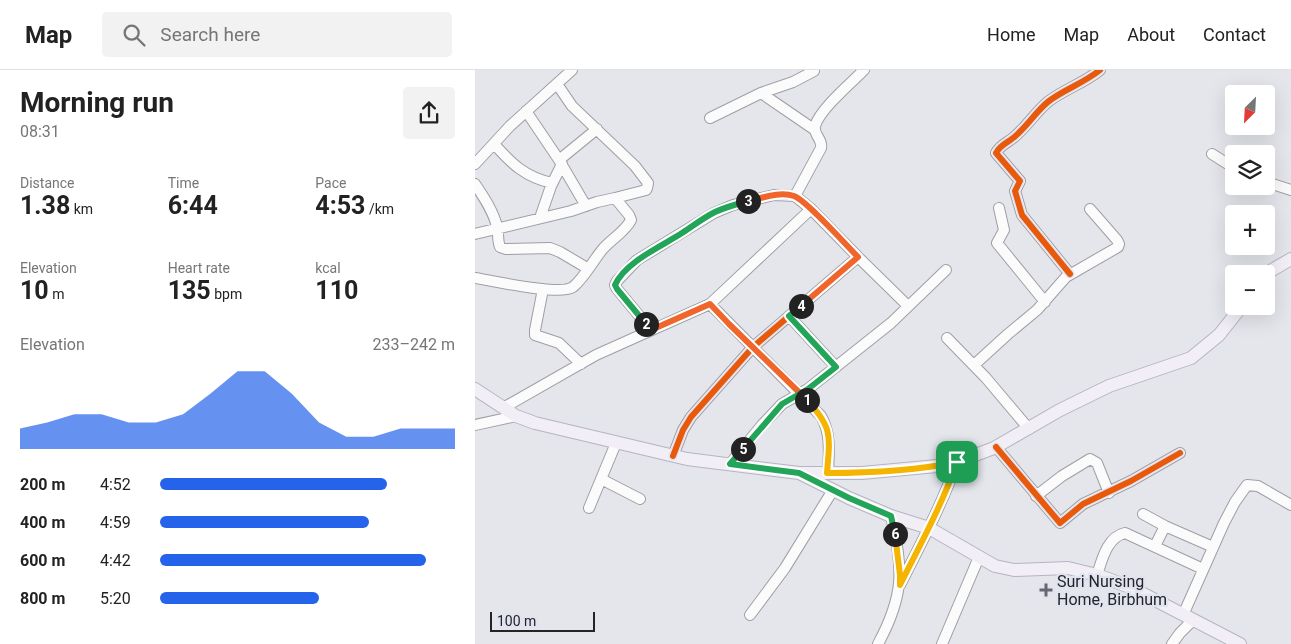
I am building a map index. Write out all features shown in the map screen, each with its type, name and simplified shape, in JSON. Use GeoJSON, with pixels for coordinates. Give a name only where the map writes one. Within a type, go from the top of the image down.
{"type":"FeatureCollection","features":[{"type":"Feature","properties":{"kind":"main road"},"geometry":{"type":"LineString","coordinates":[[1275,268],[1291,259]]}},
{"type":"Feature","properties":{"kind":"main road"},"geometry":{"type":"LineString","coordinates":[[475,389],[516,416],[554,428],[673,456],[799,473],[862,473],[911,470],[957,462],[996,447],[1060,410],[1102,390],[1191,358],[1219,335],[1235,315]]}},
{"type":"Feature","properties":{"kind":"main road"},"geometry":{"type":"LineString","coordinates":[[799,473],[891,516],[929,528],[995,566],[1014,570],[1068,568],[1097,574],[1131,588],[1241,644]]}},
{"type":"Feature","properties":{"kind":"street"},"geometry":{"type":"LineString","coordinates":[[475,164],[527,111],[573,70]]}},
{"type":"Feature","properties":{"kind":"street"},"geometry":{"type":"LineString","coordinates":[[815,130],[816,123],[832,101],[864,70]]}},
{"type":"Feature","properties":{"kind":"street"},"geometry":{"type":"LineString","coordinates":[[1070,274],[1022,215],[1015,191],[1021,182],[996,152],[1013,138],[1051,100],[1100,70]]}},
{"type":"Feature","properties":{"kind":"street"},"geometry":{"type":"LineString","coordinates":[[710,118],[761,93],[793,82],[814,71]]}},
{"type":"Feature","properties":{"kind":"street"},"geometry":{"type":"LineString","coordinates":[[475,234],[586,206],[647,188],[648,183],[635,166],[572,106],[557,84]]}},
{"type":"Feature","properties":{"kind":"street"},"geometry":{"type":"LineString","coordinates":[[761,93],[815,130],[821,140],[821,148],[795,196]]}},
{"type":"Feature","properties":{"kind":"street"},"geometry":{"type":"LineString","coordinates":[[527,111],[586,206]]}},
{"type":"Feature","properties":{"kind":"street"},"geometry":{"type":"LineString","coordinates":[[540,218],[560,162],[597,129]]}},
{"type":"Feature","properties":{"kind":"street"},"geometry":{"type":"LineString","coordinates":[[494,144],[517,168],[534,178],[552,183]]}},
{"type":"Feature","properties":{"kind":"street"},"geometry":{"type":"LineString","coordinates":[[1212,154],[1225,162]]}},
{"type":"Feature","properties":{"kind":"street"},"geometry":{"type":"LineString","coordinates":[[475,184],[482,194],[497,228],[498,241],[501,248],[550,248],[587,268]]}},
{"type":"Feature","properties":{"kind":"street"},"geometry":{"type":"LineString","coordinates":[[1275,185],[1291,190]]}},
{"type":"Feature","properties":{"kind":"street"},"geometry":{"type":"LineString","coordinates":[[651,330],[617,289],[615,285],[620,277],[637,260],[714,213],[733,205],[774,195],[795,196],[811,209],[908,306]]}},
{"type":"Feature","properties":{"kind":"street"},"geometry":{"type":"LineString","coordinates":[[475,278],[561,291],[572,288],[603,249],[631,220],[615,198]]}},
{"type":"Feature","properties":{"kind":"street"},"geometry":{"type":"LineString","coordinates":[[999,208],[1004,230],[997,239],[997,243],[1045,302]]}},
{"type":"Feature","properties":{"kind":"street"},"geometry":{"type":"LineString","coordinates":[[503,408],[581,364],[595,354],[710,304],[811,209]]}},
{"type":"Feature","properties":{"kind":"street"},"geometry":{"type":"LineString","coordinates":[[974,366],[1045,302],[1060,282],[1119,245],[1117,240],[1090,210]]}},
{"type":"Feature","properties":{"kind":"street"},"geometry":{"type":"LineString","coordinates":[[673,456],[683,430],[691,417],[753,347],[858,257]]}},
{"type":"Feature","properties":{"kind":"street"},"geometry":{"type":"LineString","coordinates":[[730,464],[782,404],[836,367],[891,322],[946,270]]}},
{"type":"Feature","properties":{"kind":"street"},"geometry":{"type":"LineString","coordinates":[[543,289],[535,335],[559,343],[581,364]]}},
{"type":"Feature","properties":{"kind":"street"},"geometry":{"type":"LineString","coordinates":[[710,304],[821,416],[827,427],[829,437],[827,473]]}},
{"type":"Feature","properties":{"kind":"street"},"geometry":{"type":"LineString","coordinates":[[789,316],[836,367]]}},
{"type":"Feature","properties":{"kind":"street"},"geometry":{"type":"LineString","coordinates":[[947,338],[1029,429]]}},
{"type":"Feature","properties":{"kind":"street"},"geometry":{"type":"LineString","coordinates":[[475,425],[516,416]]}},
{"type":"Feature","properties":{"kind":"street"},"geometry":{"type":"LineString","coordinates":[[589,508],[616,443]]}},
{"type":"Feature","properties":{"kind":"street"},"geometry":{"type":"LineString","coordinates":[[996,447],[1061,523],[1083,504],[1180,453]]}},
{"type":"Feature","properties":{"kind":"street"},"geometry":{"type":"LineString","coordinates":[[1036,496],[1062,476],[1090,459],[1097,463],[1109,492]]}},
{"type":"Feature","properties":{"kind":"street"},"geometry":{"type":"LineString","coordinates":[[879,644],[895,609],[900,585],[950,483],[957,462]]}},
{"type":"Feature","properties":{"kind":"street"},"geometry":{"type":"LineString","coordinates":[[601,479],[640,499]]}},
{"type":"Feature","properties":{"kind":"street"},"geometry":{"type":"LineString","coordinates":[[1172,644],[1188,617],[1203,569],[1231,509],[1247,486],[1259,486],[1291,505]]}},
{"type":"Feature","properties":{"kind":"street"},"geometry":{"type":"LineString","coordinates":[[750,615],[785,568],[833,490]]}},
{"type":"Feature","properties":{"kind":"street"},"geometry":{"type":"LineString","coordinates":[[1143,514],[1213,547]]}},
{"type":"Feature","properties":{"kind":"street"},"geometry":{"type":"LineString","coordinates":[[891,516],[897,545],[900,585]]}},
{"type":"Feature","properties":{"kind":"street"},"geometry":{"type":"LineString","coordinates":[[1155,546],[1165,526]]}},
{"type":"Feature","properties":{"kind":"street"},"geometry":{"type":"LineString","coordinates":[[1097,574],[1106,550],[1120,534],[1128,534],[1203,569]]}},
{"type":"Feature","properties":{"kind":"street"},"geometry":{"type":"LineString","coordinates":[[942,644],[979,557]]}},
{"type":"Feature","properties":{"kind":"cycle path"},"geometry":{"type":"LineString","coordinates":[[1070,274],[1022,215],[1015,191],[1020,181],[996,153],[1018,134],[1049,101],[1100,70]]}},
{"type":"Feature","properties":{"kind":"cycle path"},"geometry":{"type":"LineString","coordinates":[[651,330],[617,289],[615,285],[617,281],[637,260],[714,213],[733,205],[774,195],[795,196],[811,209],[858,257],[753,347],[691,417],[683,430],[673,456]]}},
{"type":"Feature","properties":{"kind":"cycle path"},"geometry":{"type":"LineString","coordinates":[[996,447],[1060,523],[1083,504],[1131,481],[1180,453]]}},
{"type":"Feature","properties":{"kind":"place","name":"Suri Nursing Home, Birbhum"},"geometry":{"type":"Point","coordinates":[1046,590]}},
{"type":"Feature","properties":{"kind":"route"},"geometry":{"type":"LineString","coordinates":[[957,462],[911,470],[827,473],[829,437],[827,427],[821,416],[807,400],[800,393],[753,347],[729,324],[710,304],[651,330],[617,289],[615,285],[617,280],[637,260],[714,213],[733,205],[774,195],[795,196],[811,209],[858,257],[789,316],[836,367],[808,389],[800,393],[786,401],[782,404],[730,464],[799,473],[891,516],[897,545],[900,585],[950,483],[957,462]]}}]}
